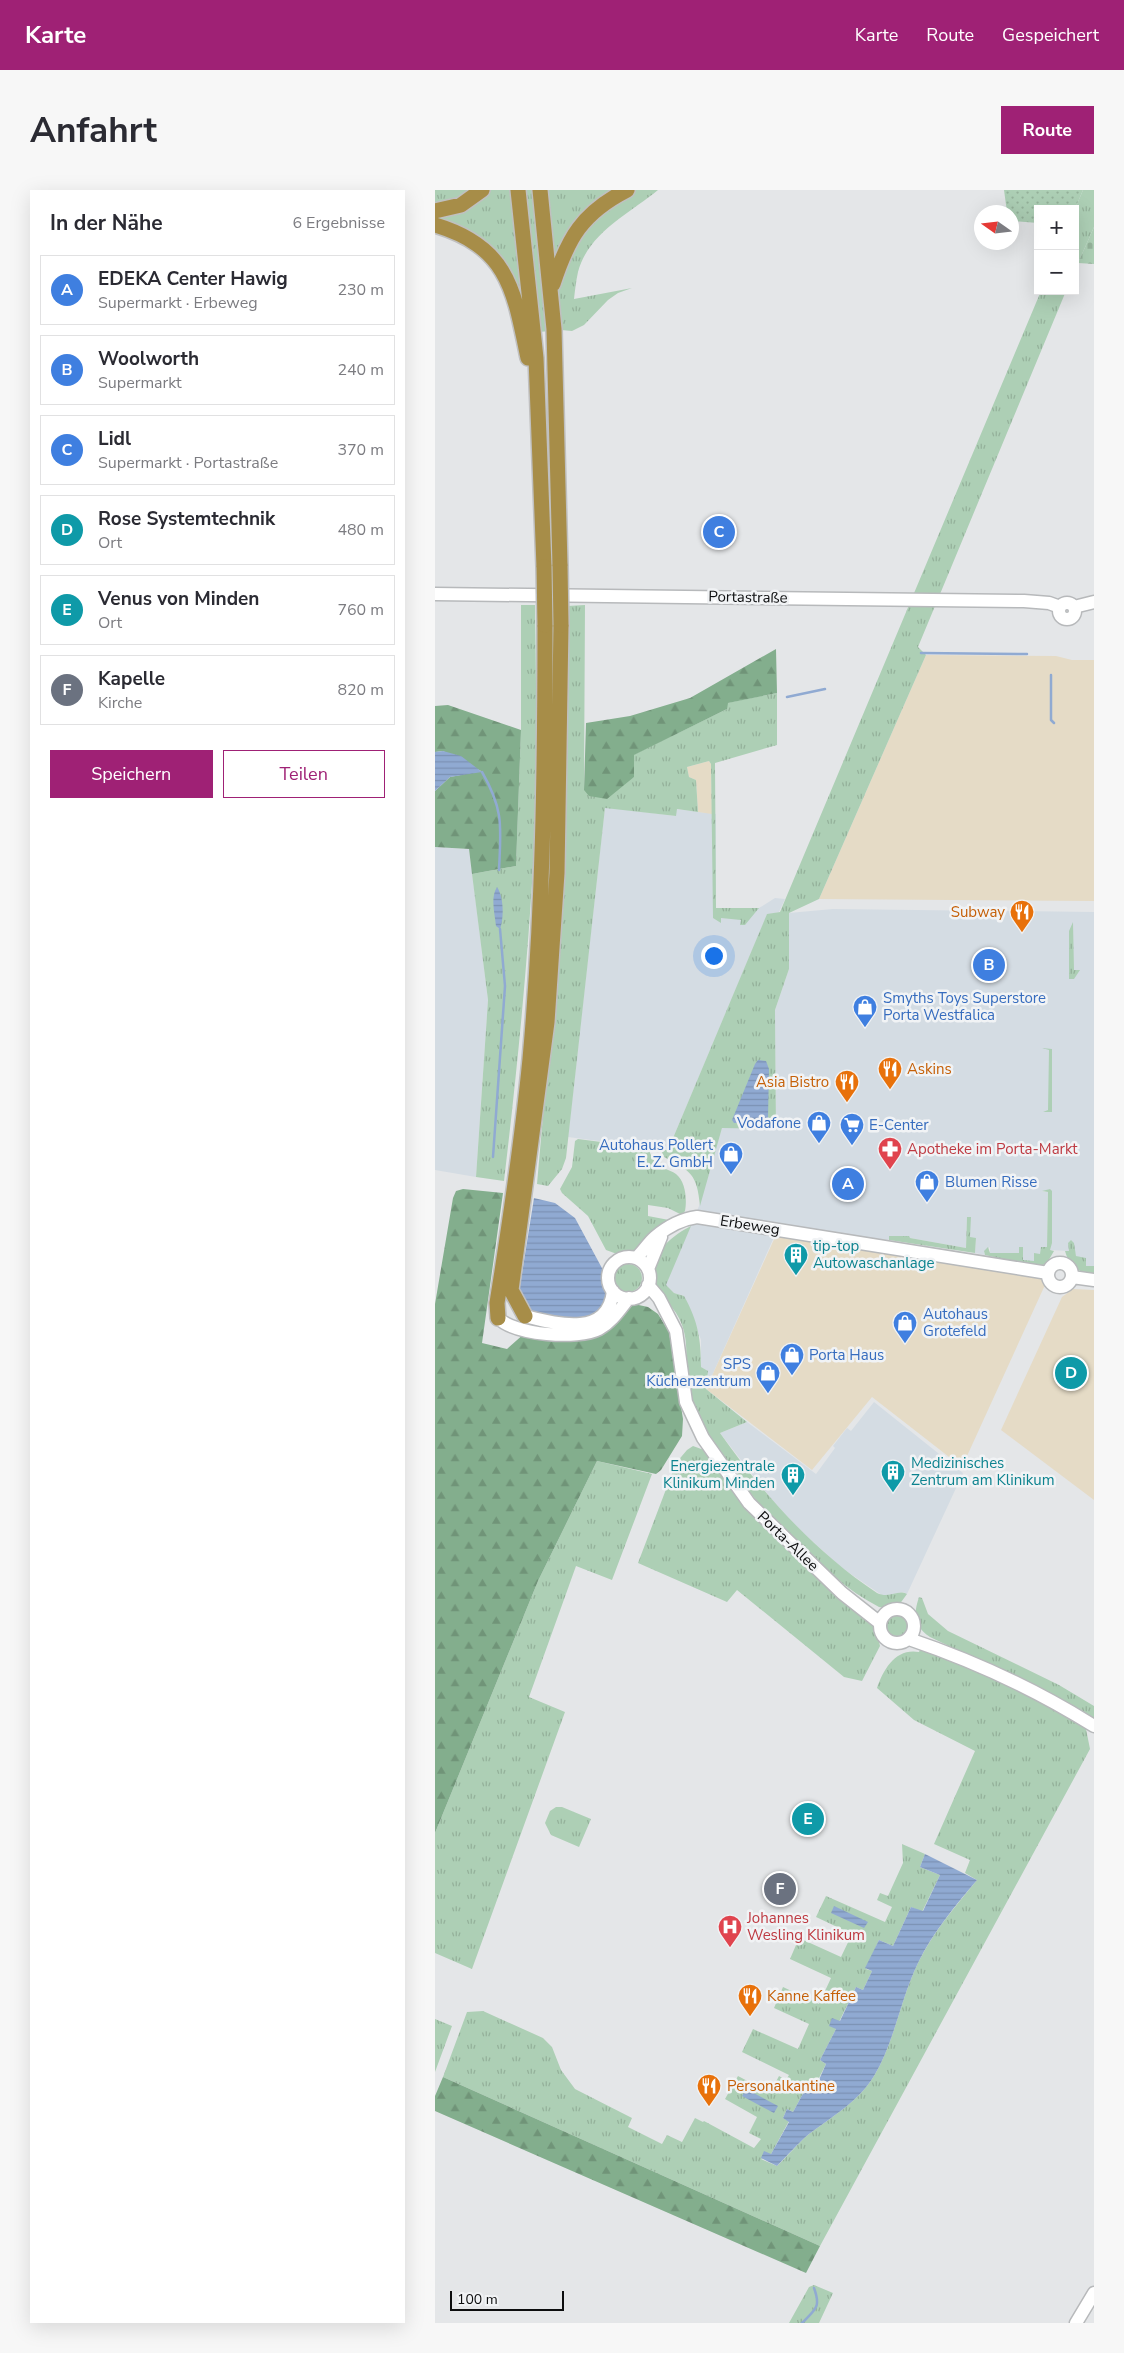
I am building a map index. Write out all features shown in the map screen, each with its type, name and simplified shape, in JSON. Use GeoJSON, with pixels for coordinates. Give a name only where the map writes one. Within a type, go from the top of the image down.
{"type":"FeatureCollection","features":[{"type":"Feature","properties":{"kind":"highway"},"geometry":{"type":"LineString","coordinates":[[435,211],[461,206],[482,190]]}},
{"type":"Feature","properties":{"kind":"highway"},"geometry":{"type":"LineString","coordinates":[[509,190],[542,356],[556,449],[561,625],[557,873],[547,1022],[521,1179]]}},
{"type":"Feature","properties":{"kind":"highway"},"geometry":{"type":"LineString","coordinates":[[518,190],[536,331],[542,356],[533,436],[541,486],[545,625],[545,752],[533,1016],[511,1290],[525,1316]]}},
{"type":"Feature","properties":{"kind":"highway"},"geometry":{"type":"LineString","coordinates":[[531,190],[536,331]]}},
{"type":"Feature","properties":{"kind":"highway"},"geometry":{"type":"LineString","coordinates":[[540,190],[551,291]]}},
{"type":"Feature","properties":{"kind":"highway"},"geometry":{"type":"LineString","coordinates":[[536,331],[569,241],[581,225],[616,196],[627,190]]}},
{"type":"Feature","properties":{"kind":"highway"},"geometry":{"type":"LineString","coordinates":[[435,225],[451,230],[479,244],[501,266],[516,299],[536,331]]}},
{"type":"Feature","properties":{"kind":"highway"},"geometry":{"type":"LineString","coordinates":[[498,1318],[497,1303],[519,1200]]}},
{"type":"Feature","properties":{"kind":"street","name":"Portastraße"},"geometry":{"type":"LineString","coordinates":[[435,594],[1024,601],[1049,603],[1060,607],[1059,615],[1068,620],[1074,615],[1074,607],[1094,602]]}},
{"type":"Feature","properties":{"kind":"street","name":"Erbeweg"},"geometry":{"type":"LineString","coordinates":[[636,1258],[655,1237],[684,1219],[697,1217],[1048,1273],[1051,1267],[1060,1262],[1068,1265],[1072,1277],[1094,1280]]}},
{"type":"Feature","properties":{"kind":"street"},"geometry":{"type":"LineString","coordinates":[[498,1318],[513,1328],[571,1335],[587,1333],[611,1321],[639,1293],[662,1233]]}},
{"type":"Feature","properties":{"kind":"street"},"geometry":{"type":"LineString","coordinates":[[525,1316],[564,1324],[584,1324],[595,1321],[604,1315],[612,1302],[613,1291],[608,1280],[608,1274],[613,1264],[624,1257],[636,1258],[647,1269]]}},
{"type":"Feature","properties":{"kind":"street"},"geometry":{"type":"LineString","coordinates":[[613,1291],[623,1298],[639,1293]]}},
{"type":"Feature","properties":{"kind":"street","name":"Porta-Allee"},"geometry":{"type":"LineString","coordinates":[[639,1293],[667,1312],[676,1331],[686,1402],[703,1438],[749,1503],[828,1580],[882,1618]]}},
{"type":"Feature","properties":{"kind":"street"},"geometry":{"type":"LineString","coordinates":[[893,1609],[907,1612],[913,1619],[911,1634],[899,1644],[888,1642],[880,1632],[882,1618],[893,1609]]}},
{"type":"Feature","properties":{"kind":"street"},"geometry":{"type":"LineString","coordinates":[[911,1634],[1052,1700],[1094,1726]]}},
{"type":"Feature","properties":{"kind":"street"},"geometry":{"type":"LineString","coordinates":[[1076,2323],[1094,2293]]}},
{"type":"Feature","properties":{"kind":"shaded area"},"geometry":{"type":"Polygon","coordinates":[[[926,655],[1056,656],[1072,660],[1094,660],[1094,901],[819,899],[926,655]]]}},
{"type":"Feature","properties":{"kind":"shaded area"},"geometry":{"type":"Polygon","coordinates":[[[709,761],[711,764],[712,814],[698,812],[696,780],[689,777],[687,767],[709,761]]]}},
{"type":"Feature","properties":{"kind":"shaded area"},"geometry":{"type":"Polygon","coordinates":[[[605,807],[675,816],[676,809],[716,814],[716,908],[759,908],[775,898],[785,899],[779,912],[767,915],[668,1150],[568,1137],[605,807]]]}},
{"type":"Feature","properties":{"kind":"shaded area"},"geometry":{"type":"Polygon","coordinates":[[[435,847],[469,849],[488,1000],[476,1177],[435,1170],[435,847]]]}},
{"type":"Feature","properties":{"kind":"shaded area"},"geometry":{"type":"Polygon","coordinates":[[[833,909],[1094,912],[1094,1266],[1086,1266],[1076,1256],[1074,1249],[1069,1251],[1050,1250],[1052,1223],[1050,1189],[1042,1192],[1048,1192],[1047,1248],[1034,1262],[1023,1260],[1023,1248],[1019,1253],[990,1253],[990,1247],[984,1252],[985,1255],[975,1253],[976,1238],[970,1238],[970,1217],[967,1217],[966,1248],[910,1238],[889,1240],[779,1226],[706,1389],[708,1371],[701,1367],[701,1340],[684,1296],[674,1293],[665,1285],[699,1206],[722,1128],[776,1128],[775,1010],[789,969],[789,913],[833,909]]]}},
{"type":"Feature","properties":{"kind":"shaded area"},"geometry":{"type":"Polygon","coordinates":[[[776,1235],[1039,1276],[1045,1285],[962,1467],[872,1397],[812,1470],[706,1389],[776,1235]]]}},
{"type":"Feature","properties":{"kind":"shaded area"},"geometry":{"type":"Polygon","coordinates":[[[1073,1289],[1094,1290],[1094,1500],[1001,1430],[1062,1297],[1073,1289]]]}},
{"type":"Feature","properties":{"kind":"shaded area"},"geometry":{"type":"Polygon","coordinates":[[[874,1402],[963,1473],[907,1594],[903,1592],[883,1596],[842,1568],[801,1531],[772,1500],[720,1433],[747,1422],[816,1474],[835,1448],[833,1446],[847,1428],[851,1431],[874,1402]]]}},
{"type":"Feature","properties":{"kind":"green space"},"geometry":{"type":"Polygon","coordinates":[[[435,190],[658,190],[611,225],[591,246],[583,258],[578,272],[574,299],[632,288],[618,293],[608,300],[584,325],[572,331],[561,330],[517,334],[509,298],[504,285],[490,262],[472,246],[435,232],[435,190]]]}},
{"type":"Feature","properties":{"kind":"green space"},"geometry":{"type":"Polygon","coordinates":[[[1004,190],[1083,190],[1077,205],[1034,205],[1034,223],[1019,222],[1019,205],[1006,205],[1004,190]]]}},
{"type":"Feature","properties":{"kind":"green space"},"geometry":{"type":"Polygon","coordinates":[[[1083,190],[1094,190],[1094,227],[1079,261],[1079,205],[1077,205],[1083,190]]]}},
{"type":"Feature","properties":{"kind":"green space"},"geometry":{"type":"Polygon","coordinates":[[[1094,227],[1094,264],[1079,263],[1094,227]]]}},
{"type":"Feature","properties":{"kind":"green space"},"geometry":{"type":"Polygon","coordinates":[[[1039,295],[1064,295],[918,647],[926,655],[819,899],[789,913],[789,969],[775,1010],[776,1129],[722,1128],[700,1206],[697,1187],[691,1175],[681,1166],[664,1157],[661,1150],[668,1150],[767,914],[780,912],[1039,295]]]}},
{"type":"Feature","properties":{"kind":"green space"},"geometry":{"type":"Polygon","coordinates":[[[521,605],[535,605],[535,820],[532,892],[518,1057],[504,1181],[476,1177],[488,1000],[472,874],[516,866],[521,730],[521,605]]]}},
{"type":"Feature","properties":{"kind":"green space"},"geometry":{"type":"Polygon","coordinates":[[[585,605],[584,790],[634,777],[633,755],[727,709],[727,703],[777,693],[777,745],[715,763],[716,908],[759,908],[745,925],[740,925],[741,920],[721,918],[721,923],[713,918],[711,764],[709,761],[687,767],[689,777],[696,780],[698,812],[677,809],[676,816],[605,808],[566,1158],[562,1169],[548,1186],[537,1184],[562,900],[568,705],[567,606],[585,605]]]}},
{"type":"Feature","properties":{"kind":"green space"},"geometry":{"type":"Polygon","coordinates":[[[776,649],[777,693],[728,703],[727,709],[634,755],[634,777],[607,799],[589,796],[584,790],[586,723],[630,716],[690,698],[776,649]]]}},
{"type":"Feature","properties":{"kind":"green space"},"geometry":{"type":"Polygon","coordinates":[[[448,705],[521,730],[516,866],[472,874],[469,849],[435,847],[435,791],[450,777],[481,771],[443,751],[435,752],[435,706],[448,705]]]}},
{"type":"Feature","properties":{"kind":"green space"},"geometry":{"type":"Polygon","coordinates":[[[1073,922],[1074,970],[1080,970],[1074,979],[1069,979],[1069,931],[1073,922]]]}},
{"type":"Feature","properties":{"kind":"green space"},"geometry":{"type":"Polygon","coordinates":[[[1042,1048],[1052,1049],[1052,1112],[1043,1112],[1048,1110],[1049,1050],[1042,1048]]]}},
{"type":"Feature","properties":{"kind":"green space"},"geometry":{"type":"Polygon","coordinates":[[[578,1139],[648,1148],[657,1164],[676,1174],[682,1182],[686,1197],[685,1211],[682,1215],[668,1208],[648,1205],[648,1216],[669,1220],[636,1253],[617,1254],[606,1250],[588,1216],[560,1189],[572,1167],[575,1141],[578,1139]]]}},
{"type":"Feature","properties":{"kind":"green space"},"geometry":{"type":"Polygon","coordinates":[[[463,1189],[503,1193],[482,1343],[507,1349],[525,1333],[571,1340],[594,1337],[605,1333],[614,1326],[634,1304],[648,1307],[658,1314],[669,1332],[683,1419],[682,1436],[661,1470],[656,1474],[597,1461],[538,1581],[435,1833],[435,1304],[453,1198],[456,1191],[463,1189]]]}},
{"type":"Feature","properties":{"kind":"green space"},"geometry":{"type":"Polygon","coordinates":[[[1050,1189],[1052,1191],[1052,1243],[1050,1250],[1054,1251],[1047,1263],[1041,1266],[995,1260],[994,1257],[985,1255],[984,1251],[988,1247],[990,1253],[1019,1253],[1019,1247],[1023,1247],[1023,1260],[1034,1261],[1034,1253],[1040,1254],[1041,1247],[1047,1247],[1048,1192],[1042,1191],[1050,1189]]]}},
{"type":"Feature","properties":{"kind":"green space"},"geometry":{"type":"Polygon","coordinates":[[[967,1217],[971,1217],[970,1237],[976,1238],[975,1253],[889,1240],[889,1236],[909,1236],[910,1238],[966,1248],[967,1217]]]}},
{"type":"Feature","properties":{"kind":"green space"},"geometry":{"type":"Polygon","coordinates":[[[691,1226],[666,1285],[674,1293],[684,1296],[693,1314],[699,1339],[701,1367],[708,1371],[706,1389],[747,1422],[720,1433],[754,1478],[811,1540],[854,1577],[877,1593],[882,1595],[907,1594],[899,1605],[886,1608],[879,1607],[835,1577],[750,1493],[710,1440],[688,1391],[686,1344],[682,1325],[676,1313],[657,1289],[653,1274],[653,1265],[661,1249],[675,1236],[691,1226]]]}},
{"type":"Feature","properties":{"kind":"green space"},"geometry":{"type":"Polygon","coordinates":[[[1071,1240],[1074,1243],[1076,1256],[1086,1258],[1086,1266],[1094,1266],[1094,1275],[1084,1273],[1075,1268],[1069,1261],[1065,1251],[1069,1251],[1068,1243],[1071,1240]]]}},
{"type":"Feature","properties":{"kind":"green space"},"geometry":{"type":"Polygon","coordinates":[[[628,1264],[638,1268],[642,1278],[638,1288],[628,1292],[618,1288],[614,1278],[618,1268],[628,1264]]]}},
{"type":"Feature","properties":{"kind":"green space"},"geometry":{"type":"Polygon","coordinates":[[[693,1446],[704,1450],[756,1516],[782,1544],[821,1580],[875,1625],[880,1646],[862,1681],[844,1677],[737,1590],[727,1602],[638,1563],[676,1463],[693,1446]]]}},
{"type":"Feature","properties":{"kind":"green space"},"geometry":{"type":"Polygon","coordinates":[[[597,1461],[652,1474],[612,1580],[576,1566],[529,1697],[565,1712],[472,1969],[435,1953],[435,1833],[538,1581],[597,1461]]]}},
{"type":"Feature","properties":{"kind":"green space"},"geometry":{"type":"Polygon","coordinates":[[[919,1597],[922,1598],[928,1614],[948,1631],[1059,1685],[1094,1706],[1094,1721],[1058,1698],[930,1637],[921,1629],[916,1620],[919,1597]]]}},
{"type":"Feature","properties":{"kind":"green space"},"geometry":{"type":"Polygon","coordinates":[[[897,1614],[906,1617],[909,1626],[906,1635],[897,1638],[888,1635],[885,1626],[888,1617],[897,1614]]]}},
{"type":"Feature","properties":{"kind":"green space"},"geometry":{"type":"Polygon","coordinates":[[[921,1647],[1049,1704],[1086,1729],[1090,1749],[820,2246],[443,2077],[467,2012],[483,2011],[543,2038],[552,2047],[561,2070],[575,2089],[632,2118],[628,2127],[662,2144],[667,2135],[682,2142],[695,2118],[754,2148],[761,2139],[749,2133],[757,2117],[725,2099],[738,2076],[770,2093],[779,2076],[786,2080],[789,2075],[742,2052],[753,2029],[798,2049],[809,2024],[774,2008],[783,1987],[819,2004],[831,1978],[790,1959],[799,1938],[841,1957],[852,1934],[816,1917],[826,1896],[885,1922],[892,1907],[877,1900],[880,1893],[888,1896],[903,1863],[902,1844],[925,1854],[920,1867],[940,1875],[922,1912],[911,1907],[893,1946],[879,1940],[866,1969],[872,1971],[863,1990],[856,1987],[839,2022],[832,2019],[836,2029],[820,2060],[826,2064],[817,2082],[811,2079],[793,2112],[787,2109],[783,2118],[789,2121],[771,2154],[761,2159],[777,2166],[809,2134],[853,2101],[868,2085],[881,2063],[906,1991],[930,1941],[977,1880],[965,1873],[970,1860],[934,1844],[975,1751],[914,1720],[877,1688],[883,1673],[897,1656],[904,1653],[919,1652],[921,1647]]]}},
{"type":"Feature","properties":{"kind":"green space"},"geometry":{"type":"Polygon","coordinates":[[[556,1807],[562,1807],[591,1819],[579,1847],[551,1835],[545,1823],[550,1811],[556,1807]]]}},
{"type":"Feature","properties":{"kind":"green space"},"geometry":{"type":"Polygon","coordinates":[[[435,2019],[452,2026],[435,2072],[435,2019]]]}},
{"type":"Feature","properties":{"kind":"green space"},"geometry":{"type":"Polygon","coordinates":[[[443,2077],[820,2246],[806,2273],[435,2111],[435,2096],[443,2077]]]}},
{"type":"Feature","properties":{"kind":"green space"},"geometry":{"type":"Polygon","coordinates":[[[814,2285],[833,2293],[819,2323],[789,2323],[809,2287],[814,2285]]]}},
{"type":"Feature","properties":{"kind":"water"},"geometry":{"type":"Polygon","coordinates":[[[443,751],[461,756],[482,772],[450,777],[435,791],[435,752],[443,751]]]}},
{"type":"Feature","properties":{"kind":"water"},"geometry":{"type":"Polygon","coordinates":[[[497,887],[503,908],[500,929],[496,926],[494,906],[494,896],[497,887]]]}},
{"type":"Feature","properties":{"kind":"water"},"geometry":{"type":"Polygon","coordinates":[[[758,1060],[766,1061],[769,1069],[768,1118],[762,1123],[734,1123],[732,1120],[758,1060]]]}},
{"type":"Feature","properties":{"kind":"water"},"geometry":{"type":"Polygon","coordinates":[[[534,1198],[555,1203],[575,1218],[603,1270],[602,1279],[607,1299],[597,1315],[576,1320],[529,1313],[519,1292],[534,1198]]]}},
{"type":"Feature","properties":{"kind":"water"},"geometry":{"type":"Polygon","coordinates":[[[925,1854],[977,1880],[930,1941],[918,1963],[906,1991],[887,2049],[874,2076],[853,2101],[809,2134],[777,2166],[761,2158],[764,2151],[771,2154],[789,2122],[783,2118],[787,2109],[793,2112],[811,2079],[818,2082],[826,2064],[820,2060],[836,2029],[829,2026],[832,2018],[840,2021],[856,1987],[863,1990],[872,1971],[865,1968],[879,1940],[893,1946],[911,1907],[923,1911],[940,1875],[920,1867],[925,1854]]]}},
{"type":"Feature","properties":{"kind":"water"},"geometry":{"type":"Polygon","coordinates":[[[834,1906],[868,1922],[864,1928],[831,1913],[834,1906]]]}},
{"type":"Feature","properties":{"kind":"water"},"geometry":{"type":"Polygon","coordinates":[[[746,2089],[778,2106],[774,2113],[742,2096],[746,2089]]]}},
{"type":"Feature","properties":{"kind":"waterway"},"geometry":{"type":"LineString","coordinates":[[921,653],[1027,654]]}},
{"type":"Feature","properties":{"kind":"waterway"},"geometry":{"type":"LineString","coordinates":[[1051,675],[1051,720],[1054,723]]}},
{"type":"Feature","properties":{"kind":"waterway"},"geometry":{"type":"LineString","coordinates":[[787,697],[825,689]]}},
{"type":"Feature","properties":{"kind":"waterway"},"geometry":{"type":"LineString","coordinates":[[482,772],[498,808],[500,830],[499,870]]}},
{"type":"Feature","properties":{"kind":"waterway"},"geometry":{"type":"LineString","coordinates":[[493,1157],[505,986],[500,929]]}},
{"type":"Feature","properties":{"kind":"waterway"},"geometry":{"type":"LineString","coordinates":[[802,2323],[816,2307],[817,2300],[814,2288]]}},
{"type":"Feature","properties":{"kind":"place","name":"Lidl"},"geometry":{"type":"Point","coordinates":[719,532]}},
{"type":"Feature","properties":{"kind":"place","name":"Subway"},"geometry":{"type":"Point","coordinates":[1022,933]}},
{"type":"Feature","properties":{"kind":"place","name":"Woolworth"},"geometry":{"type":"Point","coordinates":[989,965]}},
{"type":"Feature","properties":{"kind":"place","name":"Smyths Toys Superstore Porta Westfalica"},"geometry":{"type":"Point","coordinates":[865,1028]}},
{"type":"Feature","properties":{"kind":"place","name":"Askins"},"geometry":{"type":"Point","coordinates":[890,1090]}},
{"type":"Feature","properties":{"kind":"place","name":"Asia Bistro"},"geometry":{"type":"Point","coordinates":[847,1103]}},
{"type":"Feature","properties":{"kind":"place","name":"Vodafone"},"geometry":{"type":"Point","coordinates":[819,1144]}},
{"type":"Feature","properties":{"kind":"place","name":"E-Center"},"geometry":{"type":"Point","coordinates":[852,1146]}},
{"type":"Feature","properties":{"kind":"place","name":"Apotheke im Porta-Markt"},"geometry":{"type":"Point","coordinates":[890,1170]}},
{"type":"Feature","properties":{"kind":"place","name":"Autohaus Pollert E. Z. GmbH"},"geometry":{"type":"Point","coordinates":[731,1175]}},
{"type":"Feature","properties":{"kind":"place","name":"EDEKA Center Hawig"},"geometry":{"type":"Point","coordinates":[848,1184]}},
{"type":"Feature","properties":{"kind":"place","name":"Blumen Risse"},"geometry":{"type":"Point","coordinates":[927,1203]}},
{"type":"Feature","properties":{"kind":"place","name":"tip-top Autowaschanlage"},"geometry":{"type":"Point","coordinates":[796,1276]}},
{"type":"Feature","properties":{"kind":"place","name":"Autohaus Grotefeld"},"geometry":{"type":"Point","coordinates":[905,1344]}},
{"type":"Feature","properties":{"kind":"place","name":"Rose Systemtechnik"},"geometry":{"type":"Point","coordinates":[1071,1373]}},
{"type":"Feature","properties":{"kind":"place","name":"Porta Haus"},"geometry":{"type":"Point","coordinates":[792,1376]}},
{"type":"Feature","properties":{"kind":"place","name":"SPS Küchenzentrum"},"geometry":{"type":"Point","coordinates":[768,1394]}},
{"type":"Feature","properties":{"kind":"place","name":"Medizinisches Zentrum am Klinikum"},"geometry":{"type":"Point","coordinates":[893,1493]}},
{"type":"Feature","properties":{"kind":"place","name":"Energiezentrale Klinikum Minden"},"geometry":{"type":"Point","coordinates":[793,1496]}},
{"type":"Feature","properties":{"kind":"place","name":"Venus von Minden"},"geometry":{"type":"Point","coordinates":[808,1819]}},
{"type":"Feature","properties":{"kind":"place","name":"Kapelle"},"geometry":{"type":"Point","coordinates":[780,1889]}},
{"type":"Feature","properties":{"kind":"place","name":"Johannes Wesling Klinikum"},"geometry":{"type":"Point","coordinates":[730,1948]}},
{"type":"Feature","properties":{"kind":"place","name":"Kanne Kaffee"},"geometry":{"type":"Point","coordinates":[750,2017]}},
{"type":"Feature","properties":{"kind":"place","name":"Personalkantine"},"geometry":{"type":"Point","coordinates":[709,2107]}}]}
